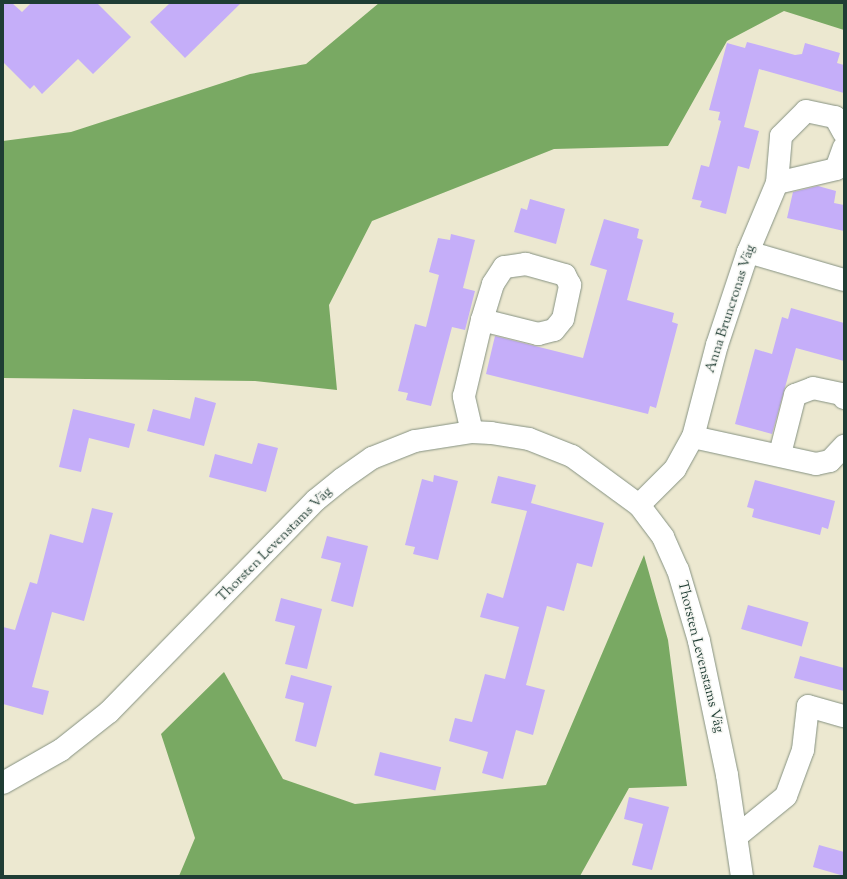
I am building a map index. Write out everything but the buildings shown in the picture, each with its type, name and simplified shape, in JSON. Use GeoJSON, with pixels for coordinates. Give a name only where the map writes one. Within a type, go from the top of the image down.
{"type":"FeatureCollection","features":[{"type":"Feature","properties":{"kind":"street","name":"Anna Bruncronas Väg"},"geometry":{"type":"LineString","coordinates":[[639,505],[675,469],[693,437],[717,345],[748,252],[777,184],[781,136],[794,119],[806,111],[820,112],[835,117],[844,133]]}},
{"type":"Feature","properties":{"kind":"street"},"geometry":{"type":"LineString","coordinates":[[777,184],[836,169],[844,147]]}},
{"type":"Feature","properties":{"kind":"street"},"geometry":{"type":"LineString","coordinates":[[748,252],[844,280]]}},
{"type":"Feature","properties":{"kind":"street"},"geometry":{"type":"LineString","coordinates":[[472,432],[464,396],[482,320]]}},
{"type":"Feature","properties":{"kind":"street"},"geometry":{"type":"LineString","coordinates":[[780,454],[795,395],[813,388],[841,394],[844,398]]}},
{"type":"Feature","properties":{"kind":"street","name":"Thorsten Levenstams Väg"},"geometry":{"type":"LineString","coordinates":[[3,783],[61,750],[109,712],[316,500],[372,458],[415,441],[472,432],[528,439],[572,456],[639,505],[663,537],[678,570],[699,641],[737,836],[742,876]]}},
{"type":"Feature","properties":{"kind":"street"},"geometry":{"type":"LineString","coordinates":[[693,437],[780,454],[816,464],[830,461],[844,446]]}},
{"type":"Feature","properties":{"kind":"street"},"geometry":{"type":"LineString","coordinates":[[737,836],[786,796],[803,750],[808,706],[844,716]]}},
{"type":"Feature","properties":{"kind":"green space"},"geometry":{"type":"Polygon","coordinates":[[[379,3],[844,3],[844,30],[784,11],[727,41],[668,146],[554,149],[372,221],[329,305],[337,390],[255,381],[3,378],[3,141],[71,132],[250,74],[306,64],[379,3]]]}},
{"type":"Feature","properties":{"kind":"green space"},"geometry":{"type":"Polygon","coordinates":[[[644,555],[668,640],[687,786],[629,788],[580,876],[179,876],[195,838],[161,734],[224,672],[283,779],[355,804],[546,785],[644,555]]]}}]}
